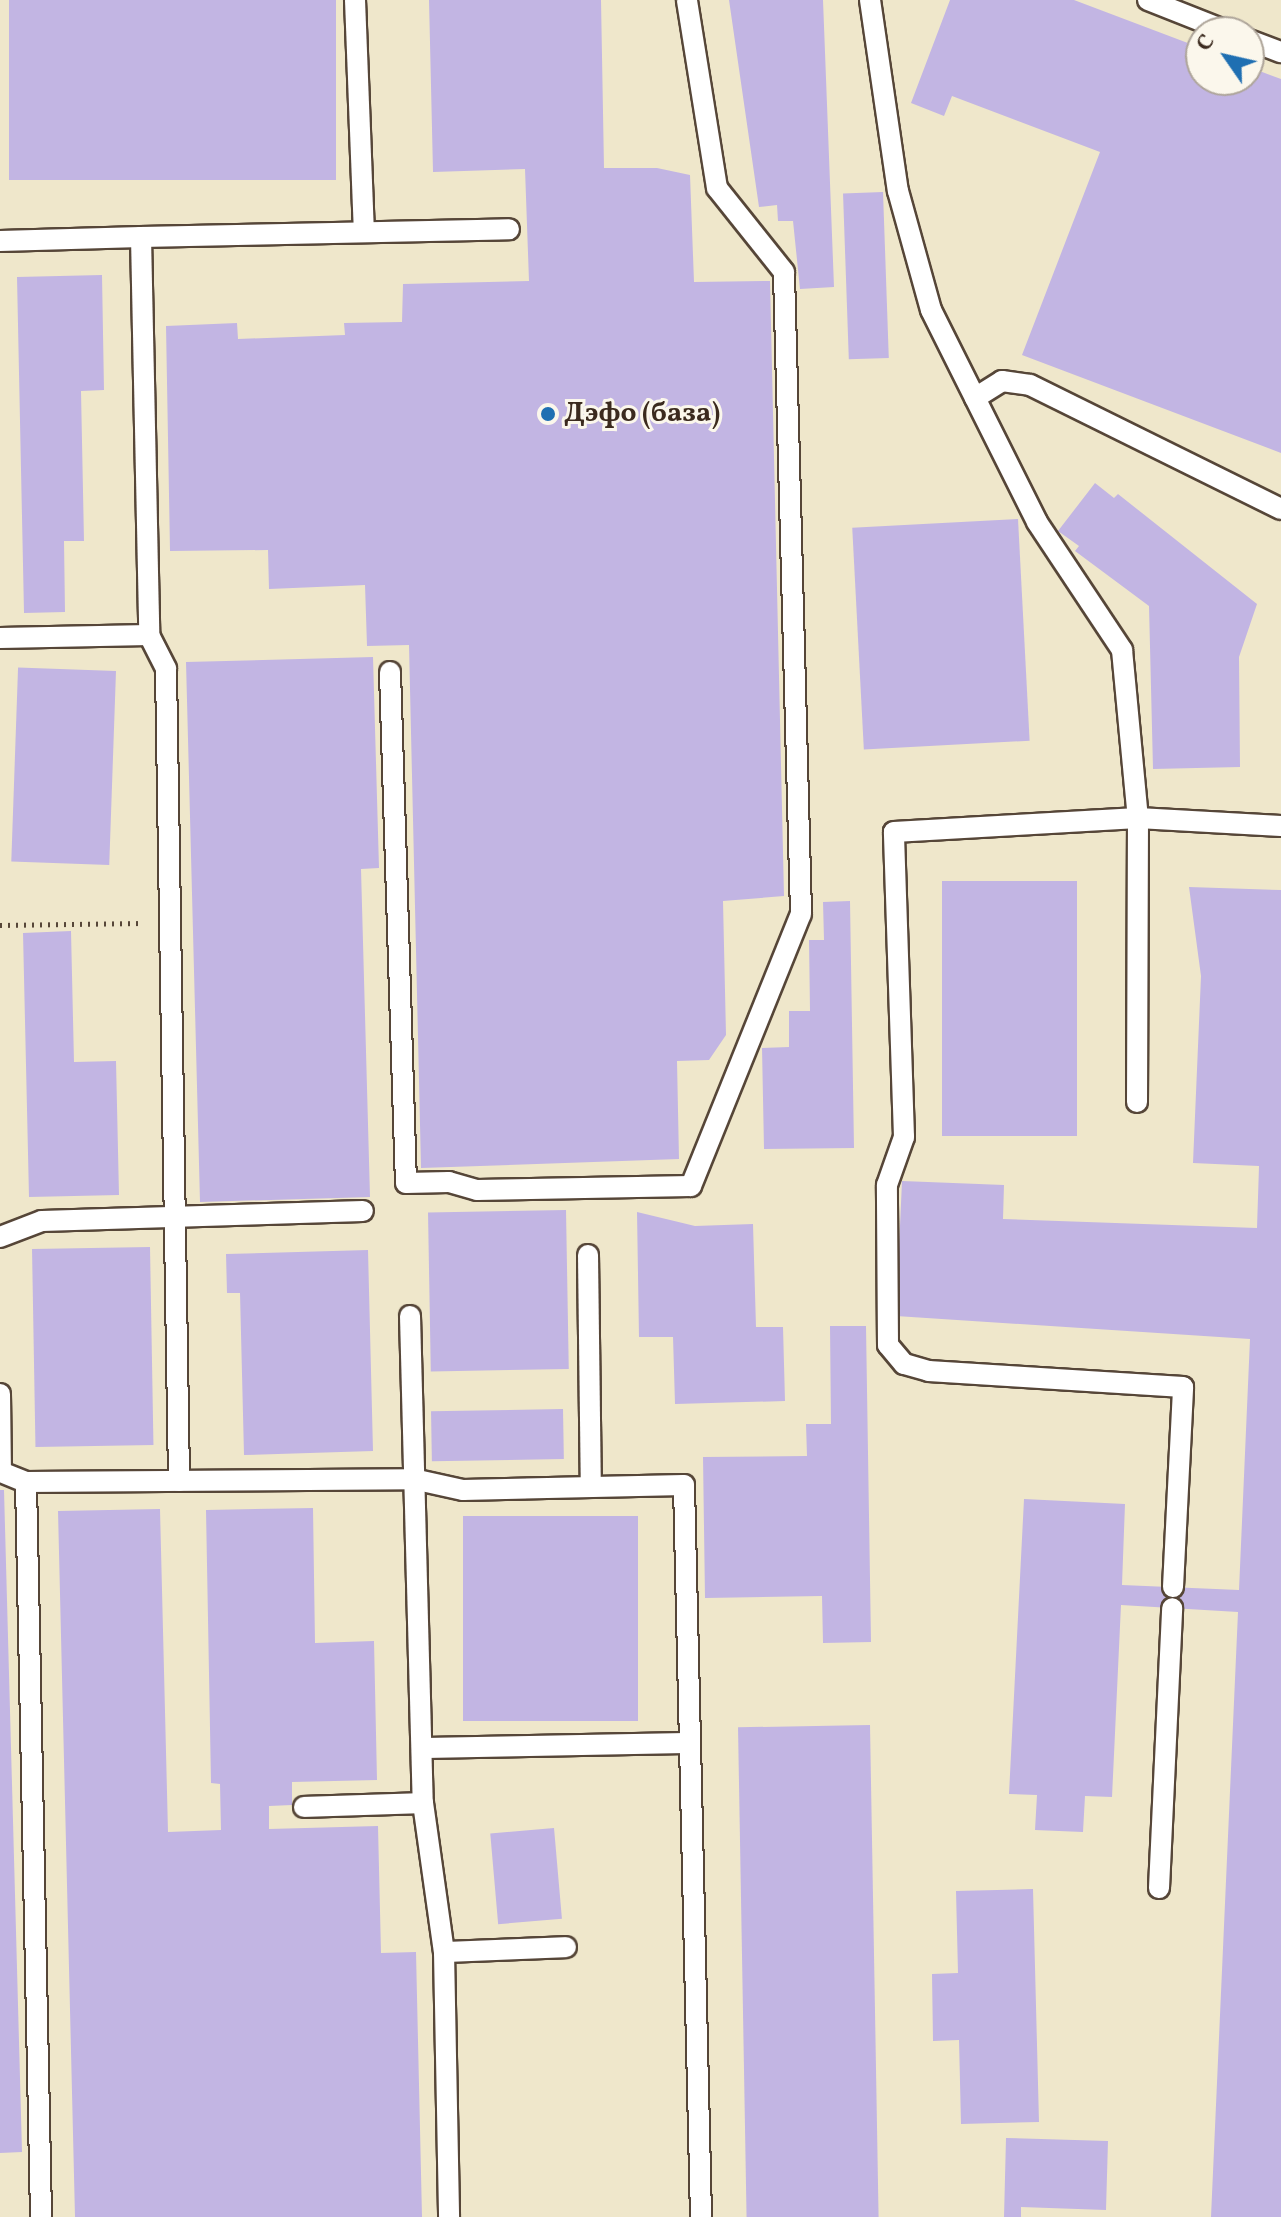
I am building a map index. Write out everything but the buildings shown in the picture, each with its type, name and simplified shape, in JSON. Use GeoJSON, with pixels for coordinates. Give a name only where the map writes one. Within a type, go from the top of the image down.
{"type":"FeatureCollection","features":[{"type":"Feature","properties":{"kind":"lane"},"geometry":{"type":"LineString","coordinates":[[355,0],[364,232]]}},
{"type":"Feature","properties":{"kind":"lane"},"geometry":{"type":"LineString","coordinates":[[390,672],[406,1183],[449,1182],[477,1190],[691,1186],[801,914],[784,272],[717,188],[687,0]]}},
{"type":"Feature","properties":{"kind":"lane"},"geometry":{"type":"LineString","coordinates":[[870,0],[898,191],[931,310],[1037,522],[1122,650],[1138,818],[1137,1102]]}},
{"type":"Feature","properties":{"kind":"lane"},"geometry":{"type":"LineString","coordinates":[[1148,0],[1188,16]]}},
{"type":"Feature","properties":{"kind":"lane"},"geometry":{"type":"LineString","coordinates":[[0,241],[509,229]]}},
{"type":"Feature","properties":{"kind":"lane"},"geometry":{"type":"LineString","coordinates":[[141,237],[149,635],[166,669],[179,1481]]}},
{"type":"Feature","properties":{"kind":"lane"},"geometry":{"type":"LineString","coordinates":[[975,398],[1002,381],[1030,385],[1281,509]]}},
{"type":"Feature","properties":{"kind":"lane"},"geometry":{"type":"LineString","coordinates":[[0,638],[149,635]]}},
{"type":"Feature","properties":{"kind":"lane"},"geometry":{"type":"LineString","coordinates":[[1159,1888],[1183,1387],[929,1371],[904,1364],[888,1345],[887,1185],[904,1137],[894,832],[1138,818],[1281,826]]}},
{"type":"Feature","properties":{"kind":"lane"},"geometry":{"type":"LineString","coordinates":[[0,1237],[42,1221],[363,1211]]}},
{"type":"Feature","properties":{"kind":"lane"},"geometry":{"type":"LineString","coordinates":[[588,1255],[591,1487]]}},
{"type":"Feature","properties":{"kind":"lane"},"geometry":{"type":"LineString","coordinates":[[410,1316],[423,1803],[444,1952],[449,2217]]}},
{"type":"Feature","properties":{"kind":"lane"},"geometry":{"type":"LineString","coordinates":[[0,1394],[1,1472],[26,1482],[413,1479],[463,1490],[684,1485],[701,2217]]}},
{"type":"Feature","properties":{"kind":"lane"},"geometry":{"type":"LineString","coordinates":[[26,1482],[41,2217]]}},
{"type":"Feature","properties":{"kind":"lane"},"geometry":{"type":"LineString","coordinates":[[422,1748],[689,1743]]}},
{"type":"Feature","properties":{"kind":"lane"},"geometry":{"type":"LineString","coordinates":[[304,1807],[423,1803]]}},
{"type":"Feature","properties":{"kind":"lane"},"geometry":{"type":"LineString","coordinates":[[444,1952],[566,1947]]}},
{"type":"Feature","properties":{"kind":"path"},"geometry":{"type":"LineString","coordinates":[[0,925],[170,923]]}},
{"type":"Feature","properties":{"kind":"place","name":"Дэфо (база)"},"geometry":{"type":"Point","coordinates":[548,414]}}]}
